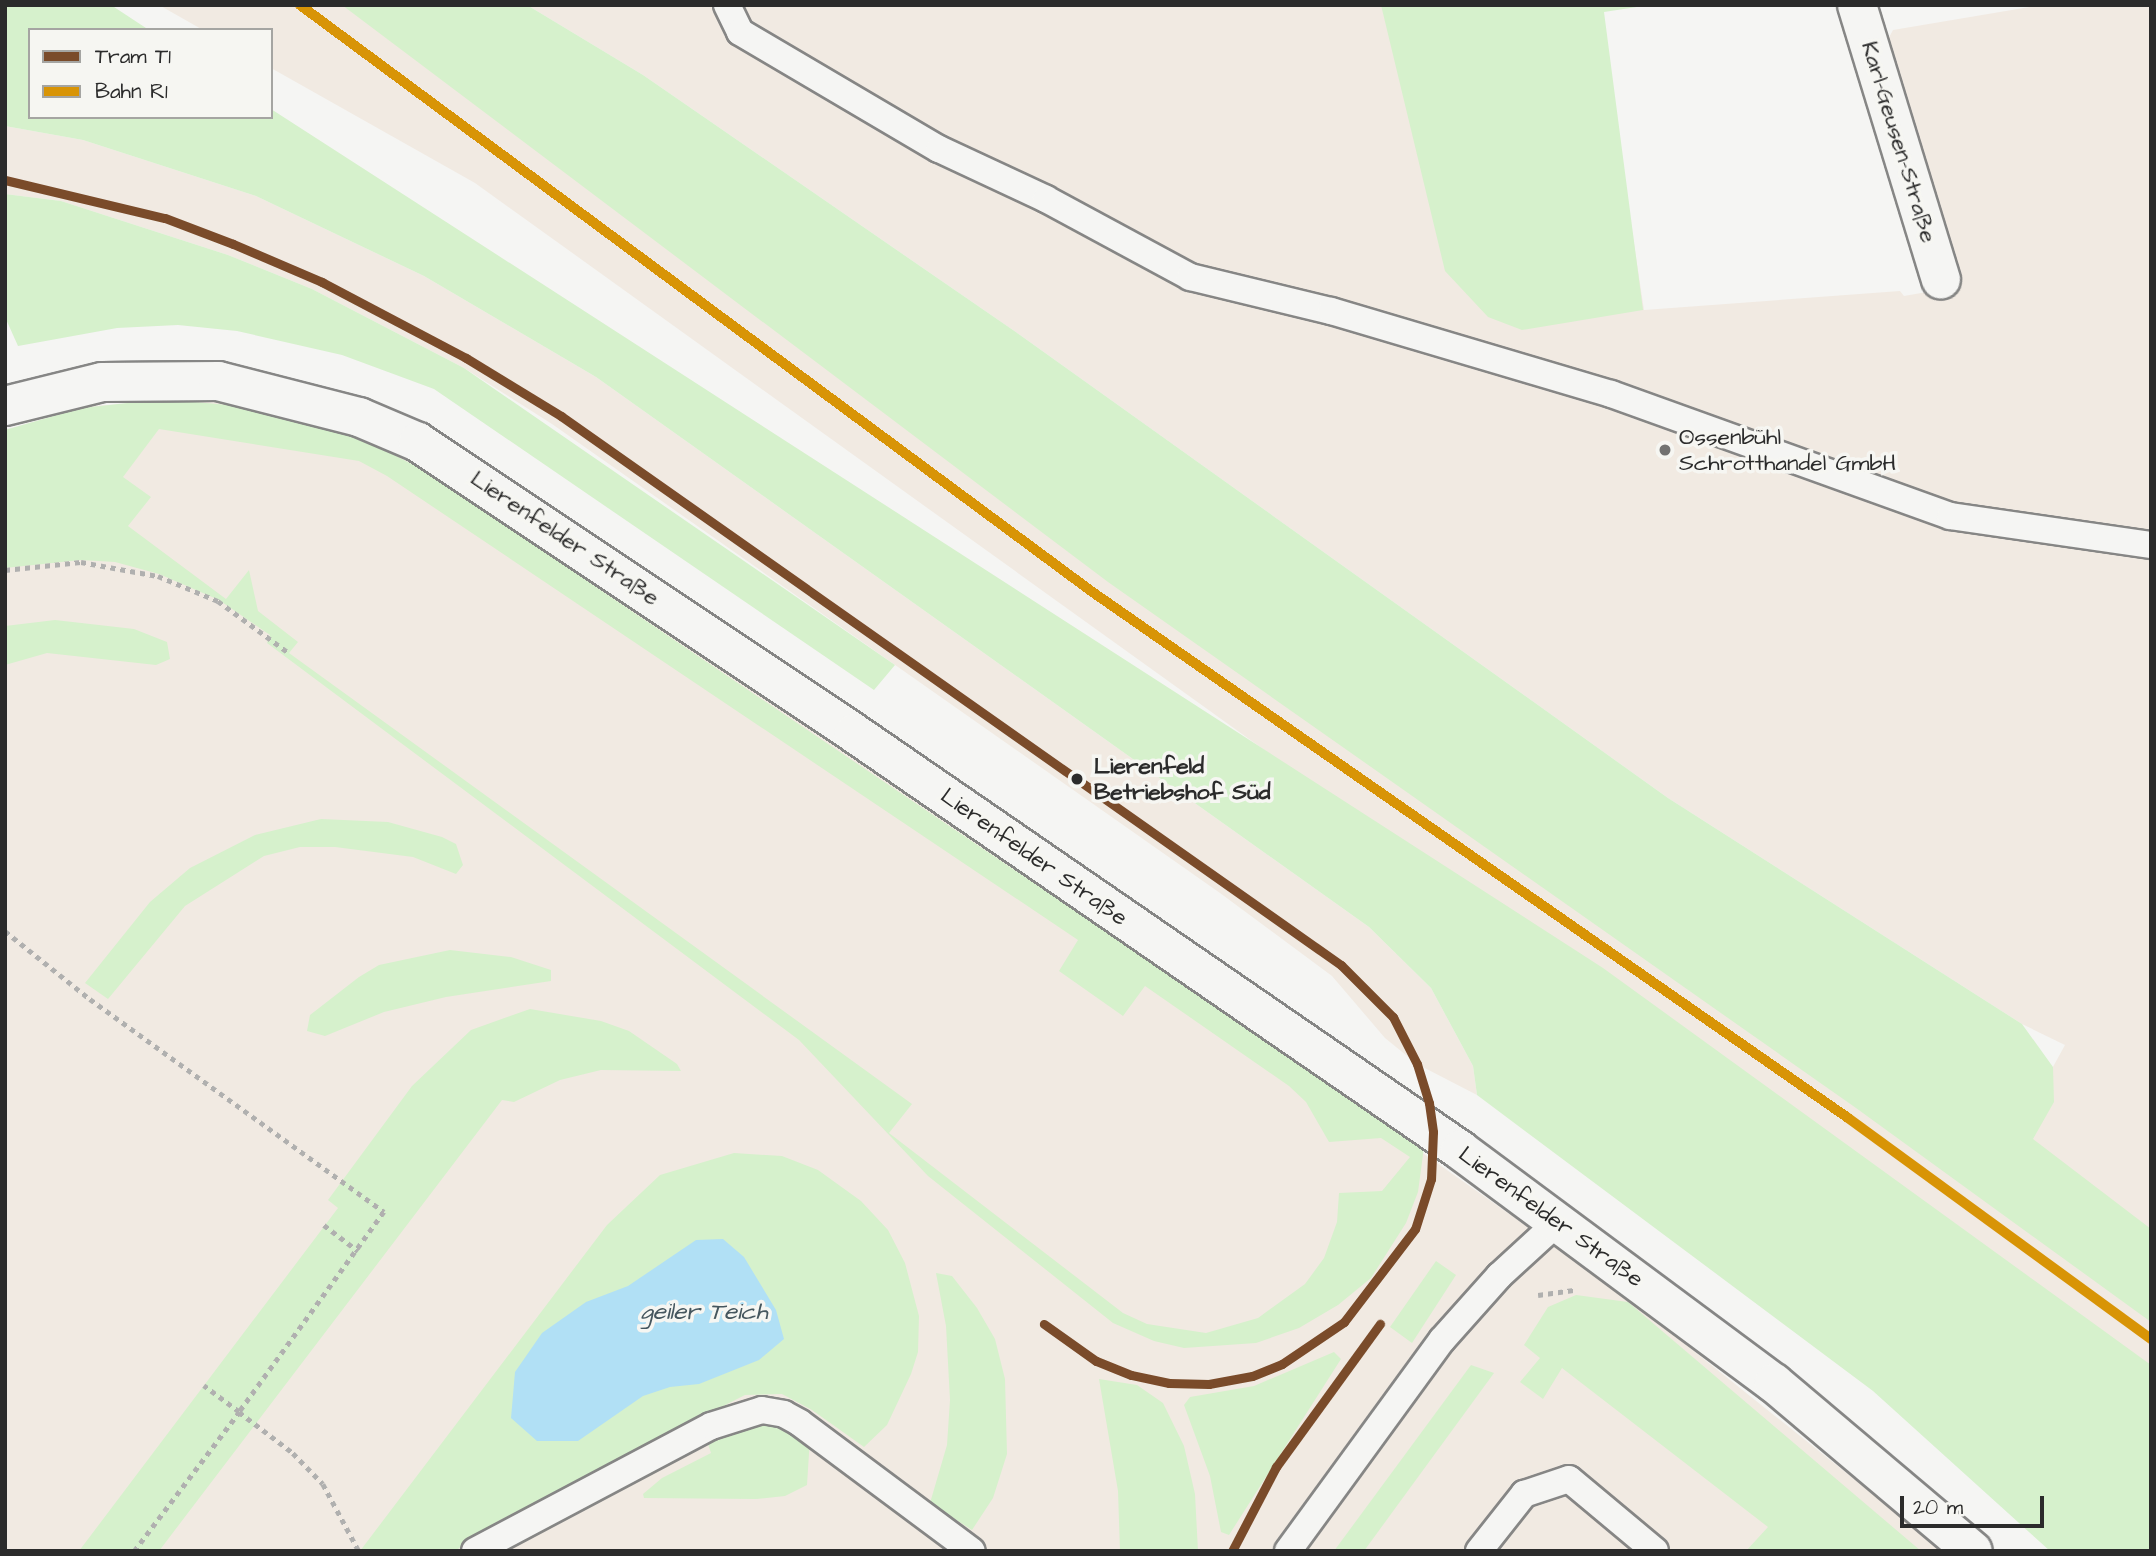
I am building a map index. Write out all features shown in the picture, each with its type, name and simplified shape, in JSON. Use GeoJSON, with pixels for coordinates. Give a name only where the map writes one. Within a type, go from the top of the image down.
{"type":"FeatureCollection","features":[{"type":"Feature","properties":{"kind":"street","name":"Karl-Geusen-Straße"},"geometry":{"type":"LineString","coordinates":[[1857,5],[1941,279]]}},
{"type":"Feature","properties":{"kind":"street","name":"Lierenfelder Straße"},"geometry":{"type":"LineString","coordinates":[[5,406],[102,382],[170,378],[218,381],[359,417],[418,442],[853,733],[1559,1222],[1774,1383],[1973,1551]]}},
{"type":"Feature","properties":{"kind":"lane"},"geometry":{"type":"LineString","coordinates":[[727,5],[740,32],[939,149],[1046,199],[1190,277],[1331,311],[1611,394],[1950,516],[2151,545]]}},
{"type":"Feature","properties":{"kind":"lane"},"geometry":{"type":"LineString","coordinates":[[1288,1551],[1442,1340],[1499,1276],[1559,1222]]}},
{"type":"Feature","properties":{"kind":"lane"},"geometry":{"type":"LineString","coordinates":[[475,1551],[711,1426],[762,1410],[784,1414],[800,1423],[972,1551]]}},
{"type":"Feature","properties":{"kind":"lane"},"geometry":{"type":"LineString","coordinates":[[1479,1551],[1524,1494],[1569,1479],[1655,1551]]}},
{"type":"Feature","properties":{"kind":"path"},"geometry":{"type":"LineString","coordinates":[[5,570],[81,562],[158,576],[218,601],[289,653]]}},
{"type":"Feature","properties":{"kind":"path"},"geometry":{"type":"LineString","coordinates":[[5,931],[90,999],[384,1212],[358,1251],[134,1551]]}},
{"type":"Feature","properties":{"kind":"path"},"geometry":{"type":"LineString","coordinates":[[324,1225],[358,1251]]}},
{"type":"Feature","properties":{"kind":"path"},"geometry":{"type":"LineString","coordinates":[[1532,1297],[1551,1292],[1601,1291],[1618,1266]]}},
{"type":"Feature","properties":{"kind":"path"},"geometry":{"type":"LineString","coordinates":[[204,1386],[293,1453],[323,1484],[359,1551]]}},
{"type":"Feature","properties":{"kind":"shaded area"},"geometry":{"type":"Polygon","coordinates":[[[159,5],[436,5],[2151,1268],[2151,1394],[2059,1321],[475,183],[273,69],[273,28],[199,28],[159,5]]]}},
{"type":"Feature","properties":{"kind":"shaded area","name":"Ossenbühl Schrotthandel GmbH"},"geometry":{"type":"Polygon","coordinates":[[[527,5],[1598,5],[1644,310],[1900,291],[1904,296],[1955,287],[1877,60],[1893,30],[2041,5],[2151,5],[2151,1249],[2010,1145],[2065,1045],[2022,1024],[1668,798],[1020,335],[643,75],[527,5]]]}},
{"type":"Feature","properties":{"kind":"shaded area"},"geometry":{"type":"Polygon","coordinates":[[[5,126],[83,140],[256,196],[424,276],[596,377],[1369,927],[1431,988],[1473,1066],[1477,1095],[1417,1064],[1385,1038],[1332,976],[1220,893],[552,424],[464,368],[312,289],[228,255],[61,201],[5,194],[5,126]]]}},
{"type":"Feature","properties":{"kind":"shaded area"},"geometry":{"type":"Polygon","coordinates":[[[234,399],[362,429],[478,488],[1620,1292],[1944,1551],[5,1551],[5,430],[89,406],[234,399]]]}},
{"type":"Feature","properties":{"kind":"green space"},"geometry":{"type":"Polygon","coordinates":[[[5,5],[111,5],[146,28],[28,28],[28,119],[273,119],[273,110],[1603,968],[2151,1365],[2151,1551],[2050,1551],[1873,1391],[1477,1095],[1473,1066],[1431,988],[1369,927],[596,377],[424,276],[256,196],[83,140],[5,126],[5,5]]]}},
{"type":"Feature","properties":{"kind":"green space"},"geometry":{"type":"Polygon","coordinates":[[[342,5],[527,5],[643,75],[1020,335],[1668,798],[2022,1024],[2053,1067],[2054,1102],[2033,1139],[2151,1229],[2151,1322],[1856,1108],[1108,582],[342,5]]]}},
{"type":"Feature","properties":{"kind":"green space"},"geometry":{"type":"Polygon","coordinates":[[[1381,5],[1650,5],[1604,12],[1643,310],[1522,330],[1488,317],[1445,271],[1381,5]]]}},
{"type":"Feature","properties":{"kind":"green space"},"geometry":{"type":"Polygon","coordinates":[[[5,194],[61,201],[228,255],[312,289],[464,368],[895,665],[874,690],[434,389],[342,355],[237,331],[178,325],[117,328],[18,346],[5,317],[5,194]]]}},
{"type":"Feature","properties":{"kind":"green space"},"geometry":{"type":"Polygon","coordinates":[[[163,399],[239,406],[356,435],[423,470],[1424,1147],[1418,1192],[1406,1223],[1371,1278],[1338,1305],[1299,1328],[1256,1343],[1184,1348],[1154,1341],[1113,1323],[928,1176],[799,1040],[267,643],[270,635],[219,600],[159,574],[115,562],[81,560],[5,568],[5,430],[82,408],[163,399]],[[159,429],[123,477],[151,497],[128,526],[226,599],[249,570],[258,611],[298,642],[289,653],[912,1104],[889,1133],[1123,1313],[1147,1324],[1206,1333],[1258,1318],[1305,1284],[1324,1258],[1337,1222],[1339,1193],[1382,1191],[1410,1157],[1381,1138],[1329,1142],[1306,1102],[1289,1086],[1145,986],[1123,1016],[1059,971],[1078,940],[387,476],[359,461],[159,429]]]}},
{"type":"Feature","properties":{"kind":"green space"},"geometry":{"type":"Polygon","coordinates":[[[55,620],[134,629],[167,642],[170,659],[156,665],[47,653],[5,665],[5,626],[55,620]]]}},
{"type":"Feature","properties":{"kind":"green space"},"geometry":{"type":"Polygon","coordinates":[[[321,819],[388,822],[442,837],[456,844],[463,865],[456,874],[413,857],[335,847],[300,847],[264,856],[185,906],[108,999],[85,983],[150,902],[190,868],[255,835],[321,819]]]}},
{"type":"Feature","properties":{"kind":"green space"},"geometry":{"type":"Polygon","coordinates":[[[450,950],[511,957],[551,970],[551,981],[446,997],[384,1012],[325,1036],[307,1031],[310,1015],[379,965],[450,950]]]}},
{"type":"Feature","properties":{"kind":"green space"},"geometry":{"type":"Polygon","coordinates":[[[530,1009],[601,1021],[629,1031],[677,1064],[681,1071],[601,1070],[560,1080],[514,1102],[502,1100],[159,1551],[79,1551],[338,1208],[328,1200],[412,1086],[471,1030],[530,1009]]]}},
{"type":"Feature","properties":{"kind":"green space"},"geometry":{"type":"Polygon","coordinates":[[[734,1153],[782,1156],[818,1170],[861,1201],[888,1230],[905,1263],[919,1316],[918,1352],[911,1374],[887,1425],[864,1447],[812,1410],[782,1394],[745,1395],[498,1521],[455,1551],[360,1551],[607,1225],[660,1175],[734,1153]]]}},
{"type":"Feature","properties":{"kind":"green space"},"geometry":{"type":"Polygon","coordinates":[[[1436,1261],[1456,1275],[1412,1343],[1390,1327],[1436,1261]]]}},
{"type":"Feature","properties":{"kind":"green space"},"geometry":{"type":"Polygon","coordinates":[[[936,1273],[952,1276],[977,1308],[995,1339],[1005,1379],[1007,1454],[993,1498],[972,1530],[930,1503],[947,1445],[950,1400],[946,1326],[936,1273]]]}},
{"type":"Feature","properties":{"kind":"green space"},"geometry":{"type":"Polygon","coordinates":[[[1576,1295],[1628,1302],[1921,1551],[1746,1551],[1768,1527],[1562,1368],[1543,1399],[1520,1382],[1540,1358],[1524,1345],[1548,1307],[1576,1295]]]}},
{"type":"Feature","properties":{"kind":"green space"},"geometry":{"type":"Polygon","coordinates":[[[1334,1352],[1341,1359],[1229,1535],[1221,1532],[1210,1476],[1184,1405],[1190,1397],[1254,1386],[1334,1352]]]}},
{"type":"Feature","properties":{"kind":"green space"},"geometry":{"type":"Polygon","coordinates":[[[1471,1365],[1494,1373],[1364,1551],[1334,1551],[1471,1365]]]}},
{"type":"Feature","properties":{"kind":"green space"},"geometry":{"type":"Polygon","coordinates":[[[1099,1379],[1137,1385],[1163,1403],[1184,1446],[1195,1494],[1198,1551],[1120,1551],[1118,1491],[1099,1379]]]}},
{"type":"Feature","properties":{"kind":"green space"},"geometry":{"type":"Polygon","coordinates":[[[761,1424],[785,1425],[810,1438],[807,1485],[785,1496],[756,1499],[644,1498],[643,1494],[662,1478],[711,1453],[706,1438],[761,1424]]]}},
{"type":"Feature","properties":{"kind":"water","name":"geiler Teich"},"geometry":{"type":"Polygon","coordinates":[[[723,1239],[744,1257],[776,1310],[784,1339],[759,1360],[699,1384],[670,1387],[643,1396],[578,1441],[537,1441],[511,1418],[515,1372],[542,1333],[586,1302],[628,1286],[696,1240],[723,1239]]]}},
{"type":"Feature","properties":{"kind":"tram line","name":"T1"},"geometry":{"type":"LineString","coordinates":[[5,180],[165,218],[233,244],[322,282],[466,358],[561,416],[1341,965],[1393,1017],[1417,1064],[1429,1103],[1433,1132],[1431,1179],[1415,1229],[1344,1322],[1282,1364],[1252,1376],[1209,1384],[1169,1383],[1131,1375],[1096,1361],[1044,1324]]}},
{"type":"Feature","properties":{"kind":"tram line","name":"T1"},"geometry":{"type":"LineString","coordinates":[[1232,1551],[1276,1467],[1380,1324]]}},
{"type":"Feature","properties":{"kind":"rail line","name":"R1"},"geometry":{"type":"LineString","coordinates":[[300,5],[1091,591],[1848,1118],[2151,1339]]}},
{"type":"Feature","properties":{"kind":"place","name":"Ossenbühl Schrotthandel GmbH"},"geometry":{"type":"Point","coordinates":[1665,450]}},
{"type":"Feature","properties":{"kind":"place","name":"Lierenfeld Betriebshof Süd"},"geometry":{"type":"Point","coordinates":[1077,779]}}]}
